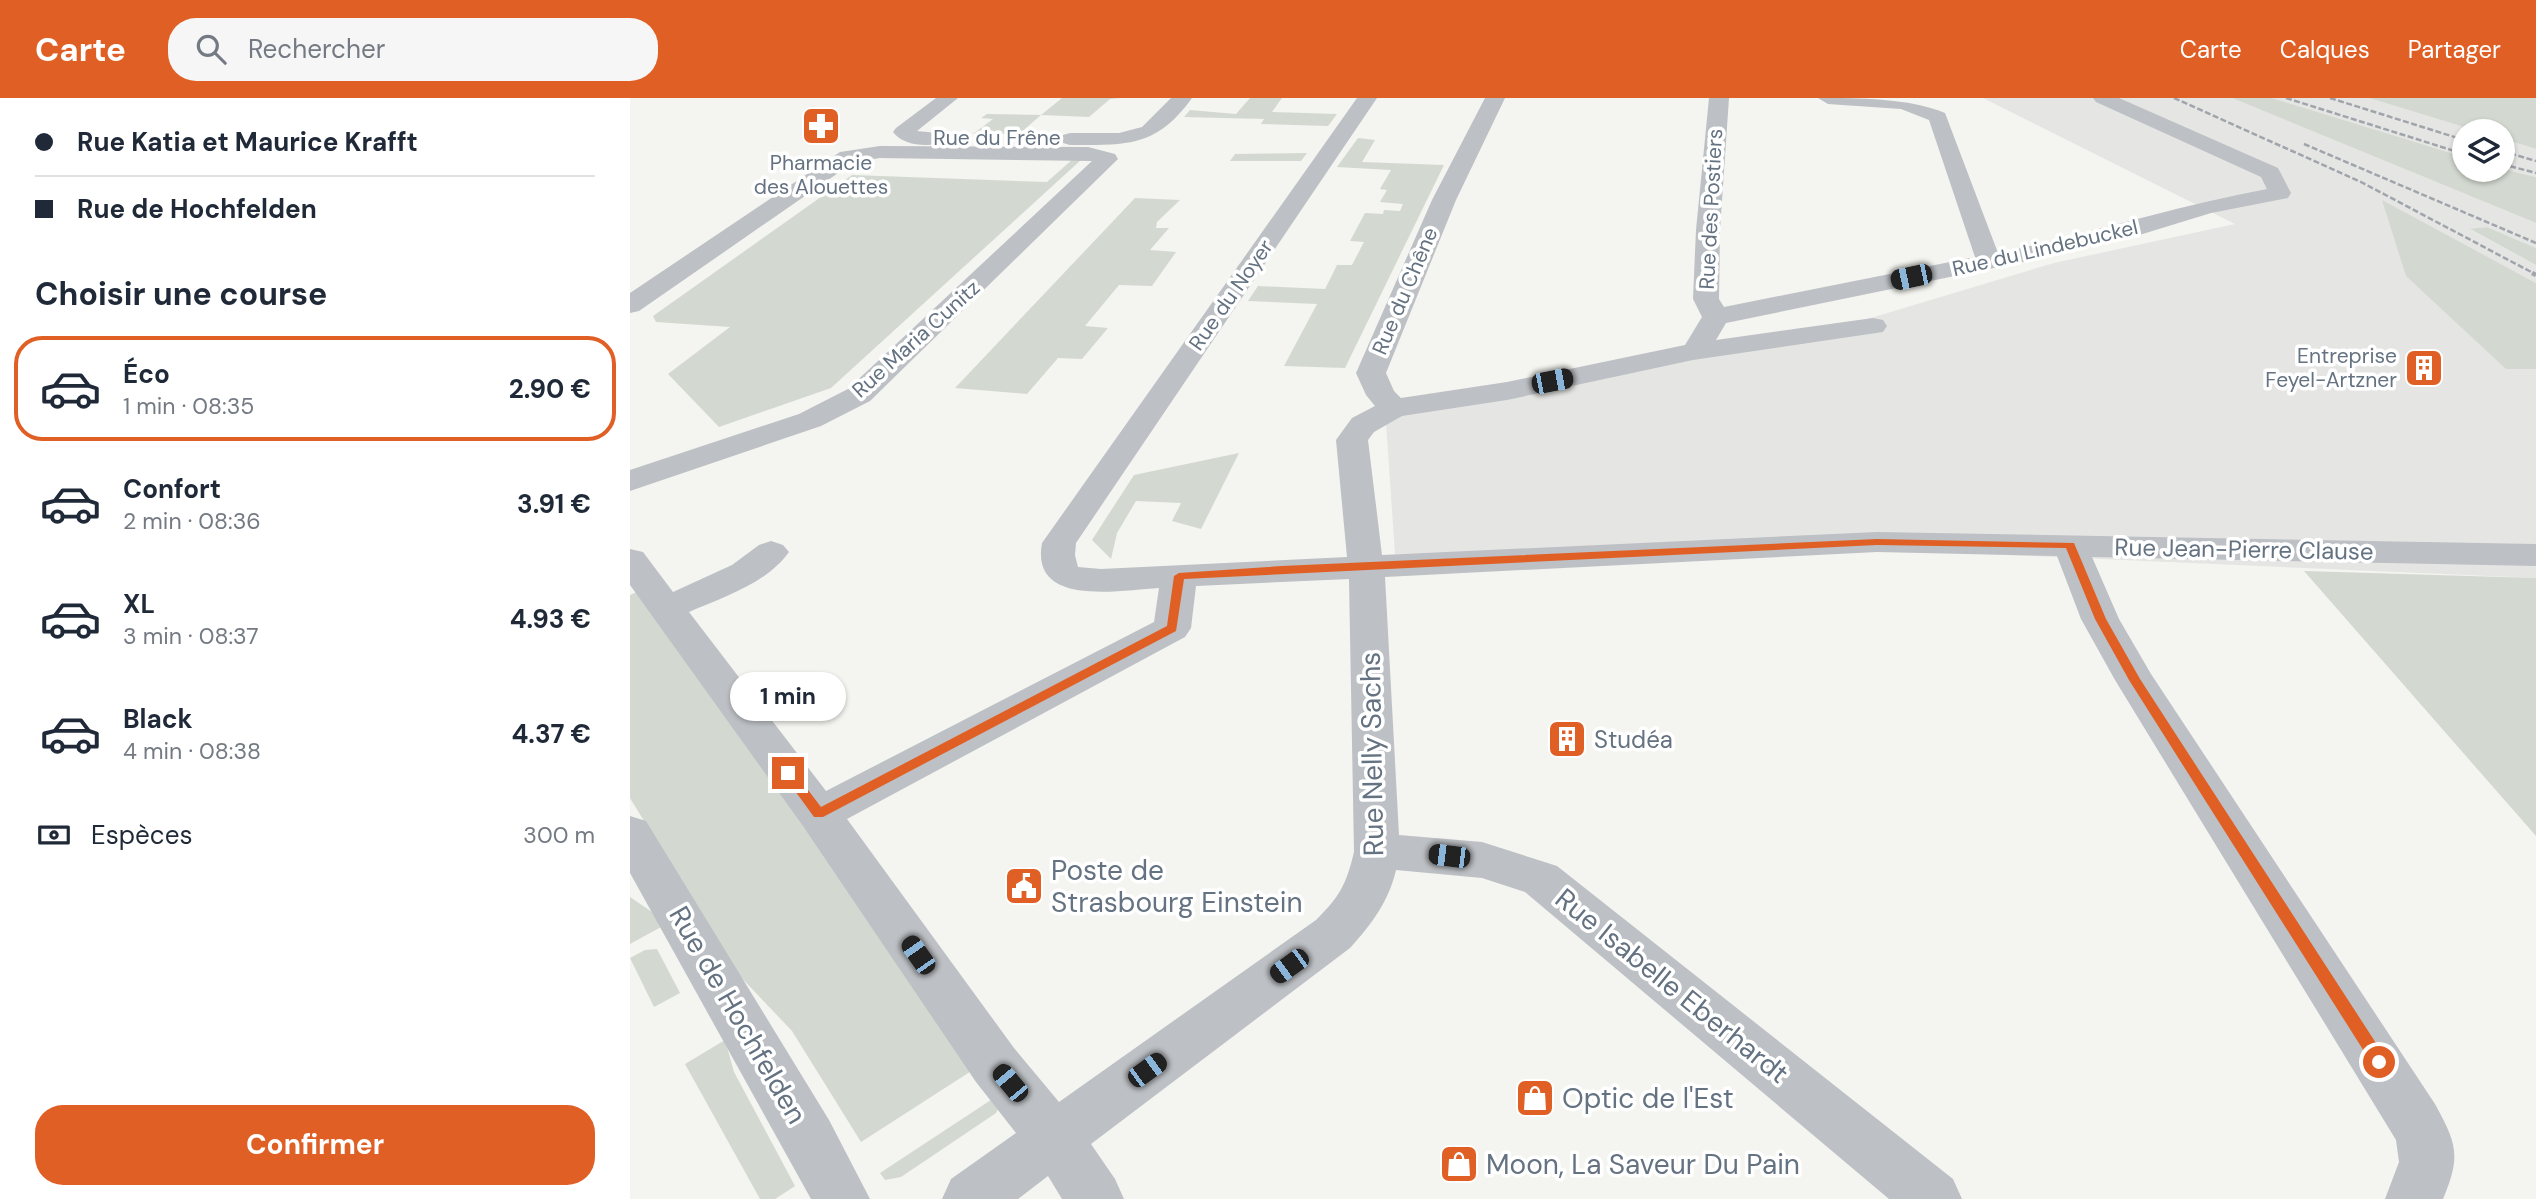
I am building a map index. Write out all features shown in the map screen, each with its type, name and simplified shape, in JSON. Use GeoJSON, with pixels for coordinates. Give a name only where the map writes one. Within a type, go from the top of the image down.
{"type":"FeatureCollection","features":[{"type":"Feature","properties":{"kind":"street","name":"Rue du Frêne"},"geometry":{"type":"LineString","coordinates":[[948,98],[903,132],[910,137],[1119,139],[1149,131],[1182,98]]}},
{"type":"Feature","properties":{"kind":"street","name":"Rue du Noyer"},"geometry":{"type":"LineString","coordinates":[[1179,576],[1075,579],[1057,568],[1055,558],[1059,543],[1367,98]]}},
{"type":"Feature","properties":{"kind":"street","name":"Rue du Chêne"},"geometry":{"type":"LineString","coordinates":[[1394,408],[1381,395],[1371,373],[1444,200],[1495,98]]}},
{"type":"Feature","properties":{"kind":"street","name":"Rue des Postiers"},"geometry":{"type":"LineString","coordinates":[[1716,317],[1706,299],[1707,230],[1719,98]]}},
{"type":"Feature","properties":{"kind":"street"},"geometry":{"type":"LineString","coordinates":[[1828,98],[1910,104],[1927,109],[1938,117],[1988,260]]}},
{"type":"Feature","properties":{"kind":"street","name":"Rue du Lindebuckel"},"geometry":{"type":"LineString","coordinates":[[1716,317],[2099,238],[2207,208],[2280,192],[2270,173],[2103,98]]}},
{"type":"Feature","properties":{"kind":"street","name":"Rue Maria Cunitz"},"geometry":{"type":"LineString","coordinates":[[630,305],[848,157],[880,152],[1088,153],[1107,159],[859,395],[810,420],[630,481]]}},
{"type":"Feature","properties":{"kind":"street"},"geometry":{"type":"LineString","coordinates":[[1695,351],[1716,317]]}},
{"type":"Feature","properties":{"kind":"street"},"geometry":{"type":"LineString","coordinates":[[1365,559],[1352,440],[1363,425],[1394,408],[1445,403],[1695,351],[1816,337],[1872,326]]}},
{"type":"Feature","properties":{"kind":"street","name":"Rue Jean-Pierre Clause"},"geometry":{"type":"LineString","coordinates":[[1179,576],[1365,559],[1877,542],[2536,555]]}},
{"type":"Feature","properties":{"kind":"street"},"geometry":{"type":"LineString","coordinates":[[2070,545],[2100,619],[2128,669],[2418,1126],[2430,1152],[2428,1170],[2414,1199]]}},
{"type":"Feature","properties":{"kind":"street"},"geometry":{"type":"LineString","coordinates":[[665,609],[745,573],[771,552]]}},
{"type":"Feature","properties":{"kind":"street","name":"Rue Nelly Sachs"},"geometry":{"type":"LineString","coordinates":[[971,1199],[1333,934],[1354,911],[1369,885],[1377,852],[1369,598],[1365,559]]}},
{"type":"Feature","properties":{"kind":"street"},"geometry":{"type":"LineString","coordinates":[[630,560],[819,814],[995,1065],[1054,1137],[1094,1199]]}},
{"type":"Feature","properties":{"kind":"street"},"geometry":{"type":"LineString","coordinates":[[819,814],[1172,628],[1179,576]]}},
{"type":"Feature","properties":{"kind":"street","name":"Rue de Hochfelden"},"geometry":{"type":"LineString","coordinates":[[630,833],[796,1115],[841,1199]]}},
{"type":"Feature","properties":{"kind":"street","name":"Rue Isabelle Eberhardt"},"geometry":{"type":"LineString","coordinates":[[1377,852],[1428,853],[1493,862],[1516,866],[1541,878],[1933,1199]]}},
{"type":"Feature","properties":{"kind":"shaded area"},"geometry":{"type":"Polygon","coordinates":[[[1062,98],[1121,98],[1110,99],[1089,117],[1041,115],[1062,98]]]}},
{"type":"Feature","properties":{"kind":"shaded area"},"geometry":{"type":"Polygon","coordinates":[[[1250,98],[1282,98],[1272,112],[1337,114],[1328,126],[1261,124],[1264,119],[1184,117],[1190,110],[1236,114],[1250,98]]]}},
{"type":"Feature","properties":{"kind":"shaded area"},"geometry":{"type":"Polygon","coordinates":[[[1983,98],[2232,98],[2536,223],[2536,248],[2487,227],[2471,230],[2536,265],[2536,283],[2382,201],[2506,369],[2536,369],[2536,578],[1891,550],[1395,554],[1385,408],[1864,320],[2054,263],[2235,224],[1983,98]]]}},
{"type":"Feature","properties":{"kind":"shaded area"},"geometry":{"type":"Polygon","coordinates":[[[2232,98],[2272,98],[2452,153],[2452,182],[2515,182],[2515,172],[2536,177],[2536,223],[2232,98]]]}},
{"type":"Feature","properties":{"kind":"shaded area"},"geometry":{"type":"Polygon","coordinates":[[[2272,98],[2369,98],[2452,123],[2452,153],[2272,98]]]}},
{"type":"Feature","properties":{"kind":"shaded area"},"geometry":{"type":"Polygon","coordinates":[[[2369,98],[2536,98],[2536,149],[2515,143],[2515,119],[2452,119],[2452,123],[2369,98]]]}},
{"type":"Feature","properties":{"kind":"shaded area"},"geometry":{"type":"Polygon","coordinates":[[[987,114],[1041,115],[1019,134],[973,134],[993,119],[981,118],[987,114]]]}},
{"type":"Feature","properties":{"kind":"shaded area"},"geometry":{"type":"Polygon","coordinates":[[[1358,138],[1375,140],[1362,162],[1444,165],[1345,368],[1284,366],[1317,304],[1248,301],[1258,286],[1325,289],[1337,265],[1352,265],[1364,242],[1350,241],[1365,213],[1400,211],[1403,204],[1380,202],[1387,190],[1380,189],[1391,170],[1337,167],[1358,138]]]}},
{"type":"Feature","properties":{"kind":"shaded area"},"geometry":{"type":"Polygon","coordinates":[[[2515,143],[2536,149],[2536,177],[2515,172],[2515,143]]]}},
{"type":"Feature","properties":{"kind":"shaded area"},"geometry":{"type":"Polygon","coordinates":[[[1307,153],[1301,161],[1230,161],[1235,154],[1307,153]]]}},
{"type":"Feature","properties":{"kind":"shaded area"},"geometry":{"type":"Polygon","coordinates":[[[1074,158],[1082,159],[831,388],[719,427],[668,374],[730,327],[656,322],[653,316],[852,175],[1047,182],[1074,158]]]}},
{"type":"Feature","properties":{"kind":"shaded area"},"geometry":{"type":"Polygon","coordinates":[[[1135,198],[1180,200],[1157,222],[1156,228],[1169,228],[1150,250],[1176,252],[1152,286],[1119,285],[1085,326],[1108,328],[1082,359],[1058,358],[1027,394],[955,388],[1135,198]]]}},
{"type":"Feature","properties":{"kind":"shaded area"},"geometry":{"type":"Polygon","coordinates":[[[2382,200],[2536,283],[2536,369],[2506,369],[2406,276],[2382,200]]]}},
{"type":"Feature","properties":{"kind":"shaded area"},"geometry":{"type":"Polygon","coordinates":[[[2487,227],[2536,248],[2536,265],[2470,229],[2487,227]]]}},
{"type":"Feature","properties":{"kind":"shaded area"},"geometry":{"type":"Polygon","coordinates":[[[1239,453],[1201,529],[1172,521],[1181,503],[1136,501],[1117,533],[1111,559],[1092,540],[1134,475],[1239,453]]]}},
{"type":"Feature","properties":{"kind":"shaded area"},"geometry":{"type":"Polygon","coordinates":[[[2304,571],[2536,578],[2536,836],[2304,571]]]}},
{"type":"Feature","properties":{"kind":"shaded area"},"geometry":{"type":"Polygon","coordinates":[[[637,592],[976,1068],[861,1142],[792,1031],[736,972],[630,798],[630,595],[637,592]]]}},
{"type":"Feature","properties":{"kind":"shaded area"},"geometry":{"type":"Polygon","coordinates":[[[630,897],[652,912],[661,927],[630,944],[630,897]]]}},
{"type":"Feature","properties":{"kind":"shaded area"},"geometry":{"type":"Polygon","coordinates":[[[657,949],[680,993],[654,1007],[630,958],[645,950],[657,949]]]}},
{"type":"Feature","properties":{"kind":"shaded area"},"geometry":{"type":"Polygon","coordinates":[[[725,1040],[734,1072],[795,1186],[775,1199],[760,1199],[685,1064],[725,1040]]]}},
{"type":"Feature","properties":{"kind":"shaded area"},"geometry":{"type":"Polygon","coordinates":[[[997,1096],[999,1107],[996,1113],[901,1177],[885,1180],[880,1173],[997,1096]]]}},
{"type":"Feature","properties":{"kind":"railway"},"geometry":{"type":"LineString","coordinates":[[2174,98],[2361,182],[2535,274]]}},
{"type":"Feature","properties":{"kind":"railway"},"geometry":{"type":"LineString","coordinates":[[2286,98],[2452,150]]}},
{"type":"Feature","properties":{"kind":"railway"},"geometry":{"type":"LineString","coordinates":[[2330,98],[2452,136]]}},
{"type":"Feature","properties":{"kind":"railway"},"geometry":{"type":"LineString","coordinates":[[2304,144],[2536,243]]}},
{"type":"Feature","properties":{"kind":"railway"},"geometry":{"type":"LineString","coordinates":[[2515,155],[2536,161]]}},
{"type":"Feature","properties":{"kind":"railway"},"geometry":{"type":"LineString","coordinates":[[2515,167],[2536,173]]}},
{"type":"Feature","properties":{"kind":"railway"},"geometry":{"type":"LineString","coordinates":[[2532,273],[2536,275]]}},
{"type":"Feature","properties":{"kind":"place","name":"Pharmacie des Alouettes"},"geometry":{"type":"Point","coordinates":[821,126]}},
{"type":"Feature","properties":{"kind":"place","name":"Entreprise Feyel-Artzner"},"geometry":{"type":"Point","coordinates":[2424,368]}},
{"type":"Feature","properties":{"kind":"place","name":"Studéa"},"geometry":{"type":"Point","coordinates":[1567,739]}},
{"type":"Feature","properties":{"kind":"place","name":"Poste de Strasbourg Einstein"},"geometry":{"type":"Point","coordinates":[1024,886]}},
{"type":"Feature","properties":{"kind":"place","name":"Optic de l'Est"},"geometry":{"type":"Point","coordinates":[1535,1098]}},
{"type":"Feature","properties":{"kind":"place","name":"Moon, La Saveur Du Pain"},"geometry":{"type":"Point","coordinates":[1459,1164]}},
{"type":"Feature","properties":{"kind":"route"},"geometry":{"type":"LineString","coordinates":[[788,773],[819,814],[1172,628],[1179,576],[1877,542],[2070,545],[2100,619],[2115,647],[2379,1062]]}}]}
